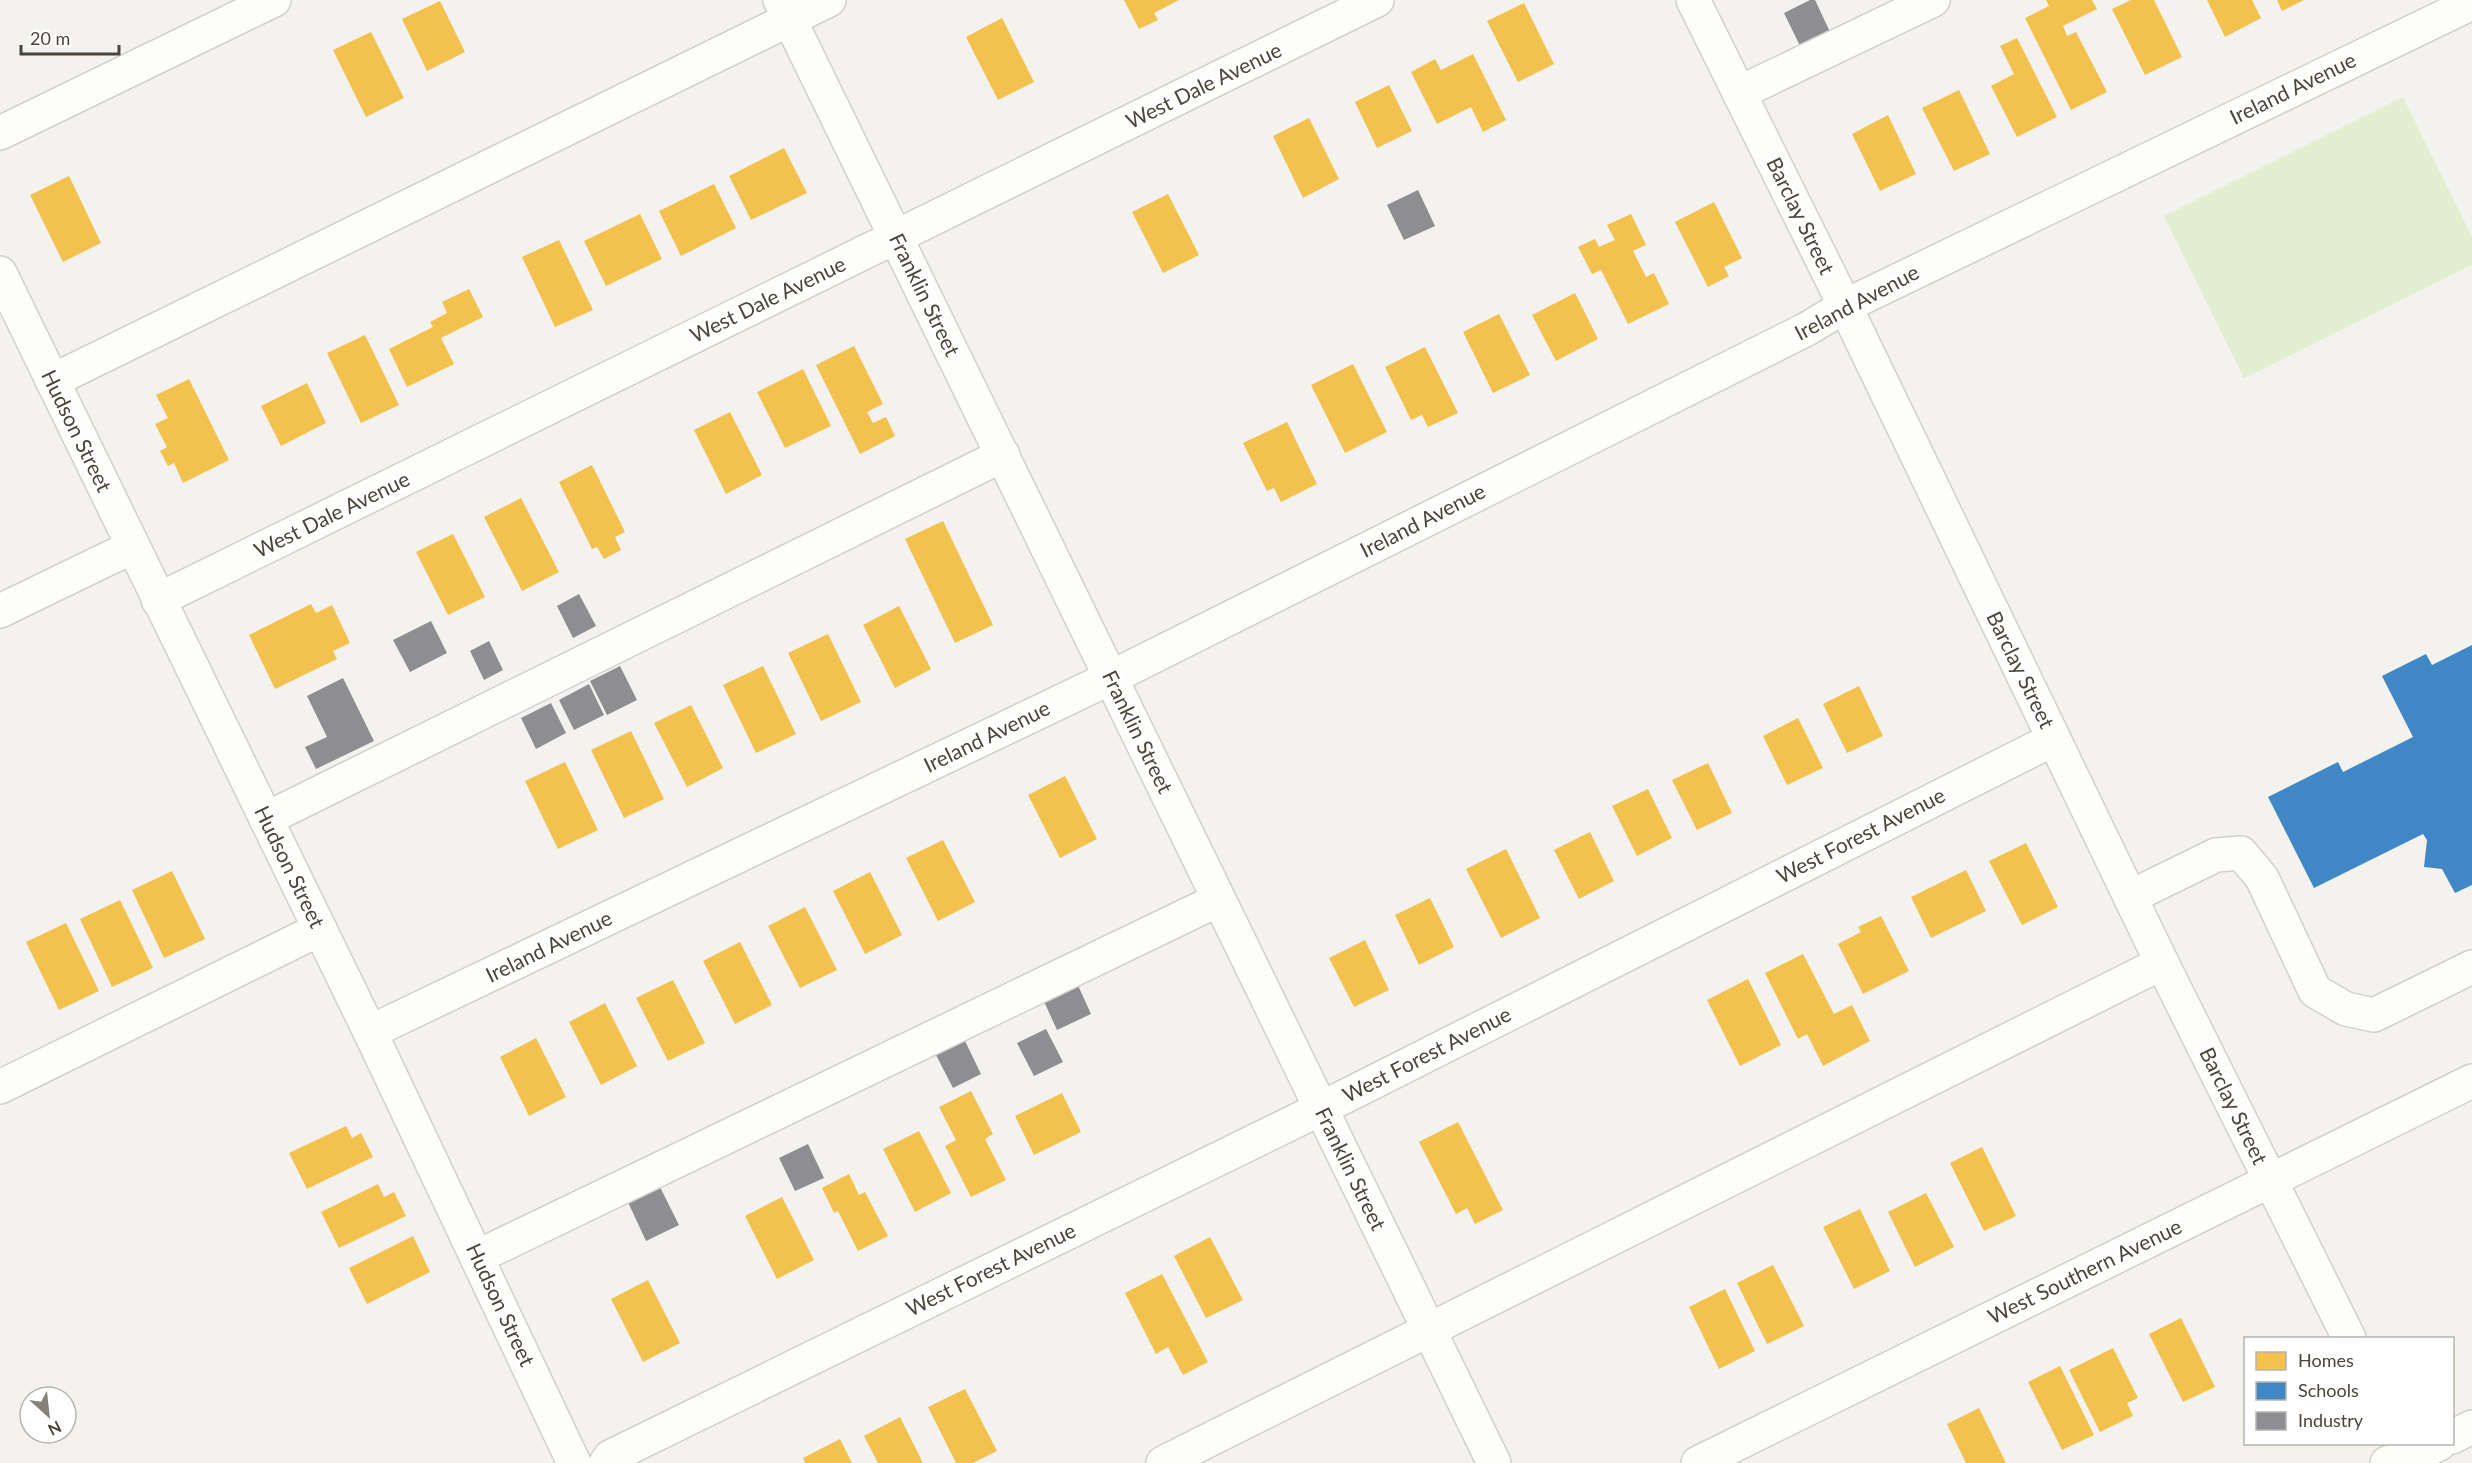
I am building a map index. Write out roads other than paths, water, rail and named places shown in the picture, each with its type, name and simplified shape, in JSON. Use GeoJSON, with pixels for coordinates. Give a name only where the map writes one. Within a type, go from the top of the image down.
{"type":"FeatureCollection","features":[{"type":"Feature","properties":{"kind":"street"},"geometry":{"type":"LineString","coordinates":[[0,133],[274,0]]}},
{"type":"Feature","properties":{"kind":"street"},"geometry":{"type":"LineString","coordinates":[[52,381],[785,10],[829,0]]}},
{"type":"Feature","properties":{"kind":"street","name":"West Dale Avenue"},"geometry":{"type":"LineString","coordinates":[[158,600],[1377,0]]}},
{"type":"Feature","properties":{"kind":"street","name":"Barclay Street"},"geometry":{"type":"LineString","coordinates":[[1693,0],[1845,306],[2162,963],[2348,1337]]}},
{"type":"Feature","properties":{"kind":"street"},"geometry":{"type":"LineString","coordinates":[[1739,93],[1933,0]]}},
{"type":"Feature","properties":{"kind":"street","name":"Ireland Avenue"},"geometry":{"type":"LineString","coordinates":[[370,1032],[1110,678],[1796,335],[1845,306],[2472,3]]}},
{"type":"Feature","properties":{"kind":"street","name":"Franklin Street"},"geometry":{"type":"LineString","coordinates":[[785,10],[1494,1463]]}},
{"type":"Feature","properties":{"kind":"street","name":"Hudson Street"},"geometry":{"type":"LineString","coordinates":[[0,273],[52,381],[119,554],[158,600],[370,1032],[574,1463]]}},
{"type":"Feature","properties":{"kind":"street"},"geometry":{"type":"LineString","coordinates":[[266,819],[1003,455]]}},
{"type":"Feature","properties":{"kind":"street"},"geometry":{"type":"LineString","coordinates":[[0,611],[119,554]]}},
{"type":"Feature","properties":{"kind":"street","name":"West Forest Avenue"},"geometry":{"type":"LineString","coordinates":[[606,1463],[610,1457],[1320,1109],[2054,739]]}},
{"type":"Feature","properties":{"kind":"street"},"geometry":{"type":"LineString","coordinates":[[2130,897],[2216,855],[2241,853],[2262,878],[2315,991],[2346,1009],[2374,1015],[2472,967]]}},
{"type":"Feature","properties":{"kind":"street"},"geometry":{"type":"LineString","coordinates":[[477,1257],[1218,900]]}},
{"type":"Feature","properties":{"kind":"street"},"geometry":{"type":"LineString","coordinates":[[0,1087],[320,929]]}},
{"type":"Feature","properties":{"kind":"street"},"geometry":{"type":"LineString","coordinates":[[1163,1463],[2162,963]]}},
{"type":"Feature","properties":{"kind":"street","name":"West Southern Avenue"},"geometry":{"type":"LineString","coordinates":[[1698,1463],[2472,1081]]}},
{"type":"Feature","properties":{"kind":"street"},"geometry":{"type":"LineString","coordinates":[[2454,1436],[2472,1427]]}},
{"type":"Feature","properties":{"kind":"street"},"geometry":{"type":"LineString","coordinates":[[2401,1457],[2434,1445]]}}]}
